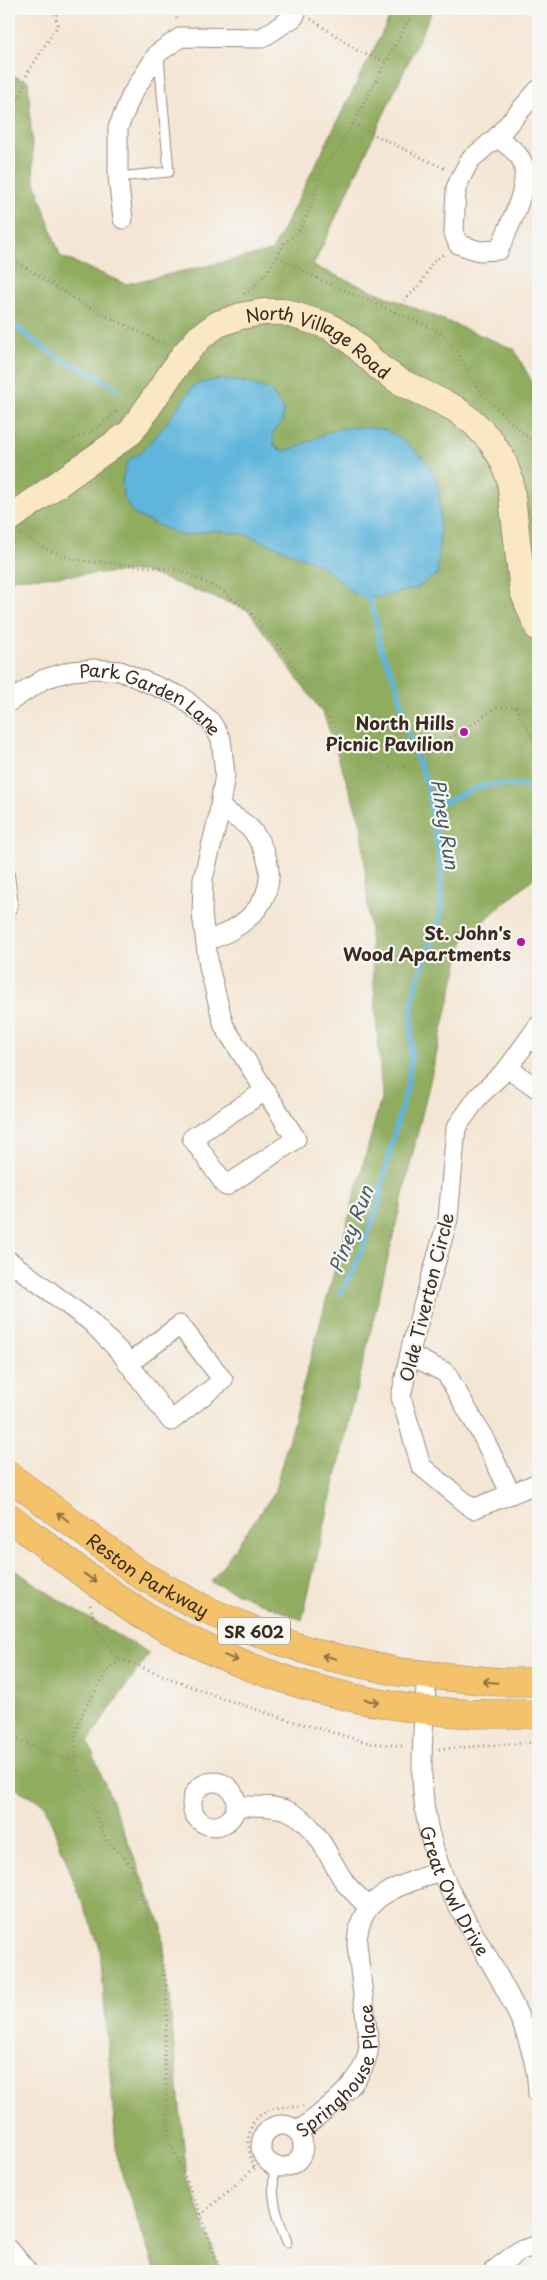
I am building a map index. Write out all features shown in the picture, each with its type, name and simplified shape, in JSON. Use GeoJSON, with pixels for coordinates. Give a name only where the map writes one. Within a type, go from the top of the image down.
{"type":"FeatureCollection","features":[{"type":"Feature","properties":{"kind":"main road","name":"Reston Parkway"},"geometry":{"type":"LineString","coordinates":[[9,1476],[141,1575],[204,1609],[277,1640],[318,1654],[399,1672],[500,1682],[538,1682]]}},
{"type":"Feature","properties":{"kind":"main road","name":"Reston Parkway"},"geometry":{"type":"LineString","coordinates":[[9,1517],[88,1577],[139,1612],[225,1656],[274,1675],[328,1691],[424,1710],[479,1714],[538,1714]]}},
{"type":"Feature","properties":{"kind":"street"},"geometry":{"type":"LineString","coordinates":[[123,219],[118,177],[118,128],[132,94],[158,53],[181,37],[262,38],[294,17],[298,9]]}},
{"type":"Feature","properties":{"kind":"street"},"geometry":{"type":"LineString","coordinates":[[497,137],[519,156],[524,171],[523,190],[499,250],[479,251],[458,244],[454,233],[456,188],[470,160],[497,137],[538,90]]}},
{"type":"Feature","properties":{"kind":"street","name":"North Village Road"},"geometry":{"type":"LineString","coordinates":[[12,524],[131,432],[168,350],[200,337],[218,324],[240,316],[263,312],[284,312],[328,326],[350,340],[380,368],[399,381],[454,408],[474,423],[490,440],[503,460],[510,480],[524,591],[538,628]]}},
{"type":"Feature","properties":{"kind":"street","name":"Park Garden Lane"},"geometry":{"type":"LineString","coordinates":[[9,702],[44,679],[71,671],[94,669],[120,671],[182,697],[211,722],[221,739],[225,774],[220,808],[203,879],[202,914],[209,967],[224,1026],[296,1139],[226,1186],[192,1138],[265,1091]]}},
{"type":"Feature","properties":{"kind":"street"},"geometry":{"type":"LineString","coordinates":[[206,941],[242,925],[263,901],[271,879],[267,856],[254,832],[220,808]]}},
{"type":"Feature","properties":{"kind":"street","name":"Olde Tiverton Circle"},"geometry":{"type":"LineString","coordinates":[[538,1026],[508,1068],[478,1097],[456,1128],[448,1219],[410,1355],[401,1397],[421,1466],[473,1508],[538,1483]]}},
{"type":"Feature","properties":{"kind":"street"},"geometry":{"type":"LineString","coordinates":[[508,1068],[538,1089]]}},
{"type":"Feature","properties":{"kind":"street"},"geometry":{"type":"LineString","coordinates":[[9,1261],[91,1322],[128,1364],[171,1421],[223,1380],[180,1325],[128,1364]]}},
{"type":"Feature","properties":{"kind":"street"},"geometry":{"type":"LineString","coordinates":[[410,1355],[446,1373],[483,1437],[511,1494]]}},
{"type":"Feature","properties":{"kind":"street","name":"Great Owl Drive"},"geometry":{"type":"LineString","coordinates":[[427,1676],[421,1748],[422,1796],[427,1827],[441,1870],[522,2021],[537,2060],[538,2094]]}},
{"type":"Feature","properties":{"kind":"street"},"geometry":{"type":"LineString","coordinates":[[236,1806],[272,1807],[287,1811],[301,1818],[312,1829],[347,1885],[368,1907],[380,1896],[441,1870]]}},
{"type":"Feature","properties":{"kind":"street","name":"Springhouse Place"},"geometry":{"type":"LineString","coordinates":[[265,2164],[285,2167],[294,2163],[300,2156],[303,2148],[302,2139],[298,2132],[353,2084],[362,2072],[368,2059],[369,2046],[357,1944],[361,1918],[368,1907]]}},
{"type":"Feature","properties":{"kind":"street"},"geometry":{"type":"LineString","coordinates":[[265,2164],[261,2151],[261,2141],[265,2133],[273,2127],[282,2125],[290,2126],[298,2132]]}},
{"type":"Feature","properties":{"kind":"street"},"geometry":{"type":"LineString","coordinates":[[493,2271],[519,2251],[538,2245]]}},
{"type":"Feature","properties":{"kind":"street"},"geometry":{"type":"LineString","coordinates":[[9,2249],[27,2271]]}},
{"type":"Feature","properties":{"kind":"lane"},"geometry":{"type":"LineString","coordinates":[[118,177],[169,172],[158,53]]}},
{"type":"Feature","properties":{"kind":"lane"},"geometry":{"type":"LineString","coordinates":[[9,871],[13,902],[9,917]]}},
{"type":"Feature","properties":{"kind":"lane"},"geometry":{"type":"LineString","coordinates":[[265,2164],[272,2183],[274,2209],[287,2242]]}},
{"type":"Feature","properties":{"kind":"path"},"geometry":{"type":"LineString","coordinates":[[9,111],[22,94],[27,74],[58,24],[55,15],[49,9]]}},
{"type":"Feature","properties":{"kind":"path"},"geometry":{"type":"LineString","coordinates":[[55,15],[68,9]]}},
{"type":"Feature","properties":{"kind":"path"},"geometry":{"type":"LineString","coordinates":[[298,9],[360,52],[386,62]]}},
{"type":"Feature","properties":{"kind":"path"},"geometry":{"type":"LineString","coordinates":[[418,9],[386,62],[340,147],[320,170],[314,198],[305,220],[296,234],[285,242],[277,257],[308,273],[437,330],[448,337],[479,390],[497,410],[538,447]]}},
{"type":"Feature","properties":{"kind":"path"},"geometry":{"type":"LineString","coordinates":[[353,124],[434,165],[462,175]]}},
{"type":"Feature","properties":{"kind":"path"},"geometry":{"type":"LineString","coordinates":[[394,312],[421,283],[432,263],[458,244]]}},
{"type":"Feature","properties":{"kind":"path"},"geometry":{"type":"LineString","coordinates":[[9,257],[86,306],[168,350]]}},
{"type":"Feature","properties":{"kind":"path"},"geometry":{"type":"LineString","coordinates":[[9,483],[27,462],[96,429],[124,404]]}},
{"type":"Feature","properties":{"kind":"path"},"geometry":{"type":"LineString","coordinates":[[9,454],[27,462]]}},
{"type":"Feature","properties":{"kind":"path"},"geometry":{"type":"LineString","coordinates":[[12,524],[45,549],[76,560],[181,570],[215,587],[248,610],[272,637],[316,697],[342,738],[353,748],[388,766],[397,769],[407,766],[496,708],[515,706],[538,710]]}},
{"type":"Feature","properties":{"kind":"path"},"geometry":{"type":"LineString","coordinates":[[515,706],[536,743]]}},
{"type":"Feature","properties":{"kind":"path"},"geometry":{"type":"LineString","coordinates":[[86,1598],[90,1603],[100,1636],[120,1661]]}},
{"type":"Feature","properties":{"kind":"path"},"geometry":{"type":"LineString","coordinates":[[220,2271],[201,2215],[171,2144],[168,2129],[164,2047],[167,2021],[166,1983],[159,1954],[131,1864],[107,1841],[81,1781],[76,1761],[75,1736],[78,1722],[110,1667],[120,1661],[138,1664],[221,1698],[292,1722],[370,1743],[421,1748],[464,1748],[538,1742]]}},
{"type":"Feature","properties":{"kind":"path"},"geometry":{"type":"LineString","coordinates":[[9,1734],[50,1755],[76,1761]]}},
{"type":"Feature","properties":{"kind":"path"},"geometry":{"type":"LineString","coordinates":[[201,2215],[265,2164],[248,2149],[248,2136],[256,2118],[273,2108],[305,2105]]}},
{"type":"Feature","properties":{"kind":"green space"},"geometry":{"type":"Polygon","coordinates":[[[394,9],[433,9],[313,266],[514,349],[538,393],[538,874],[464,938],[302,1620],[211,1582],[274,1493],[382,1095],[362,827],[324,715],[248,610],[143,571],[9,579],[11,545],[9,535],[9,74],[28,81],[34,179],[60,256],[126,284],[272,251],[394,9]]]}},
{"type":"Feature","properties":{"kind":"green space"},"geometry":{"type":"Polygon","coordinates":[[[9,1566],[68,1606],[149,1653],[88,1741],[162,1927],[187,2178],[221,2271],[155,2271],[117,2159],[100,1948],[44,1804],[9,1785],[9,1566]]]}},
{"type":"Feature","properties":{"kind":"water"},"geometry":{"type":"Polygon","coordinates":[[[218,379],[248,383],[270,390],[284,410],[282,421],[273,433],[274,446],[283,451],[343,428],[377,428],[385,430],[400,439],[424,459],[437,483],[440,506],[437,574],[417,588],[377,598],[356,595],[321,565],[248,535],[214,530],[183,536],[135,515],[123,497],[122,479],[128,460],[141,452],[158,434],[194,385],[218,379]]]}},
{"type":"Feature","properties":{"kind":"waterway","name":"Piney Run"},"geometry":{"type":"LineString","coordinates":[[9,322],[57,357],[96,375],[117,389]]}},
{"type":"Feature","properties":{"kind":"waterway","name":"Piney Run"},"geometry":{"type":"LineString","coordinates":[[340,1293],[354,1270],[376,1212],[408,1083],[411,1057],[412,998],[440,917],[442,890],[441,868],[427,783],[411,745],[397,685],[380,647],[377,625],[371,604],[364,592]]}},
{"type":"Feature","properties":{"kind":"waterway"},"geometry":{"type":"LineString","coordinates":[[429,797],[445,802],[480,786],[499,784],[525,786],[538,794]]}},
{"type":"Feature","properties":{"kind":"place","name":"North Hills Picnic Pavilion"},"geometry":{"type":"Point","coordinates":[464,732]}},
{"type":"Feature","properties":{"kind":"place","name":"St. John's Wood Apartments"},"geometry":{"type":"Point","coordinates":[521,942]}}]}
